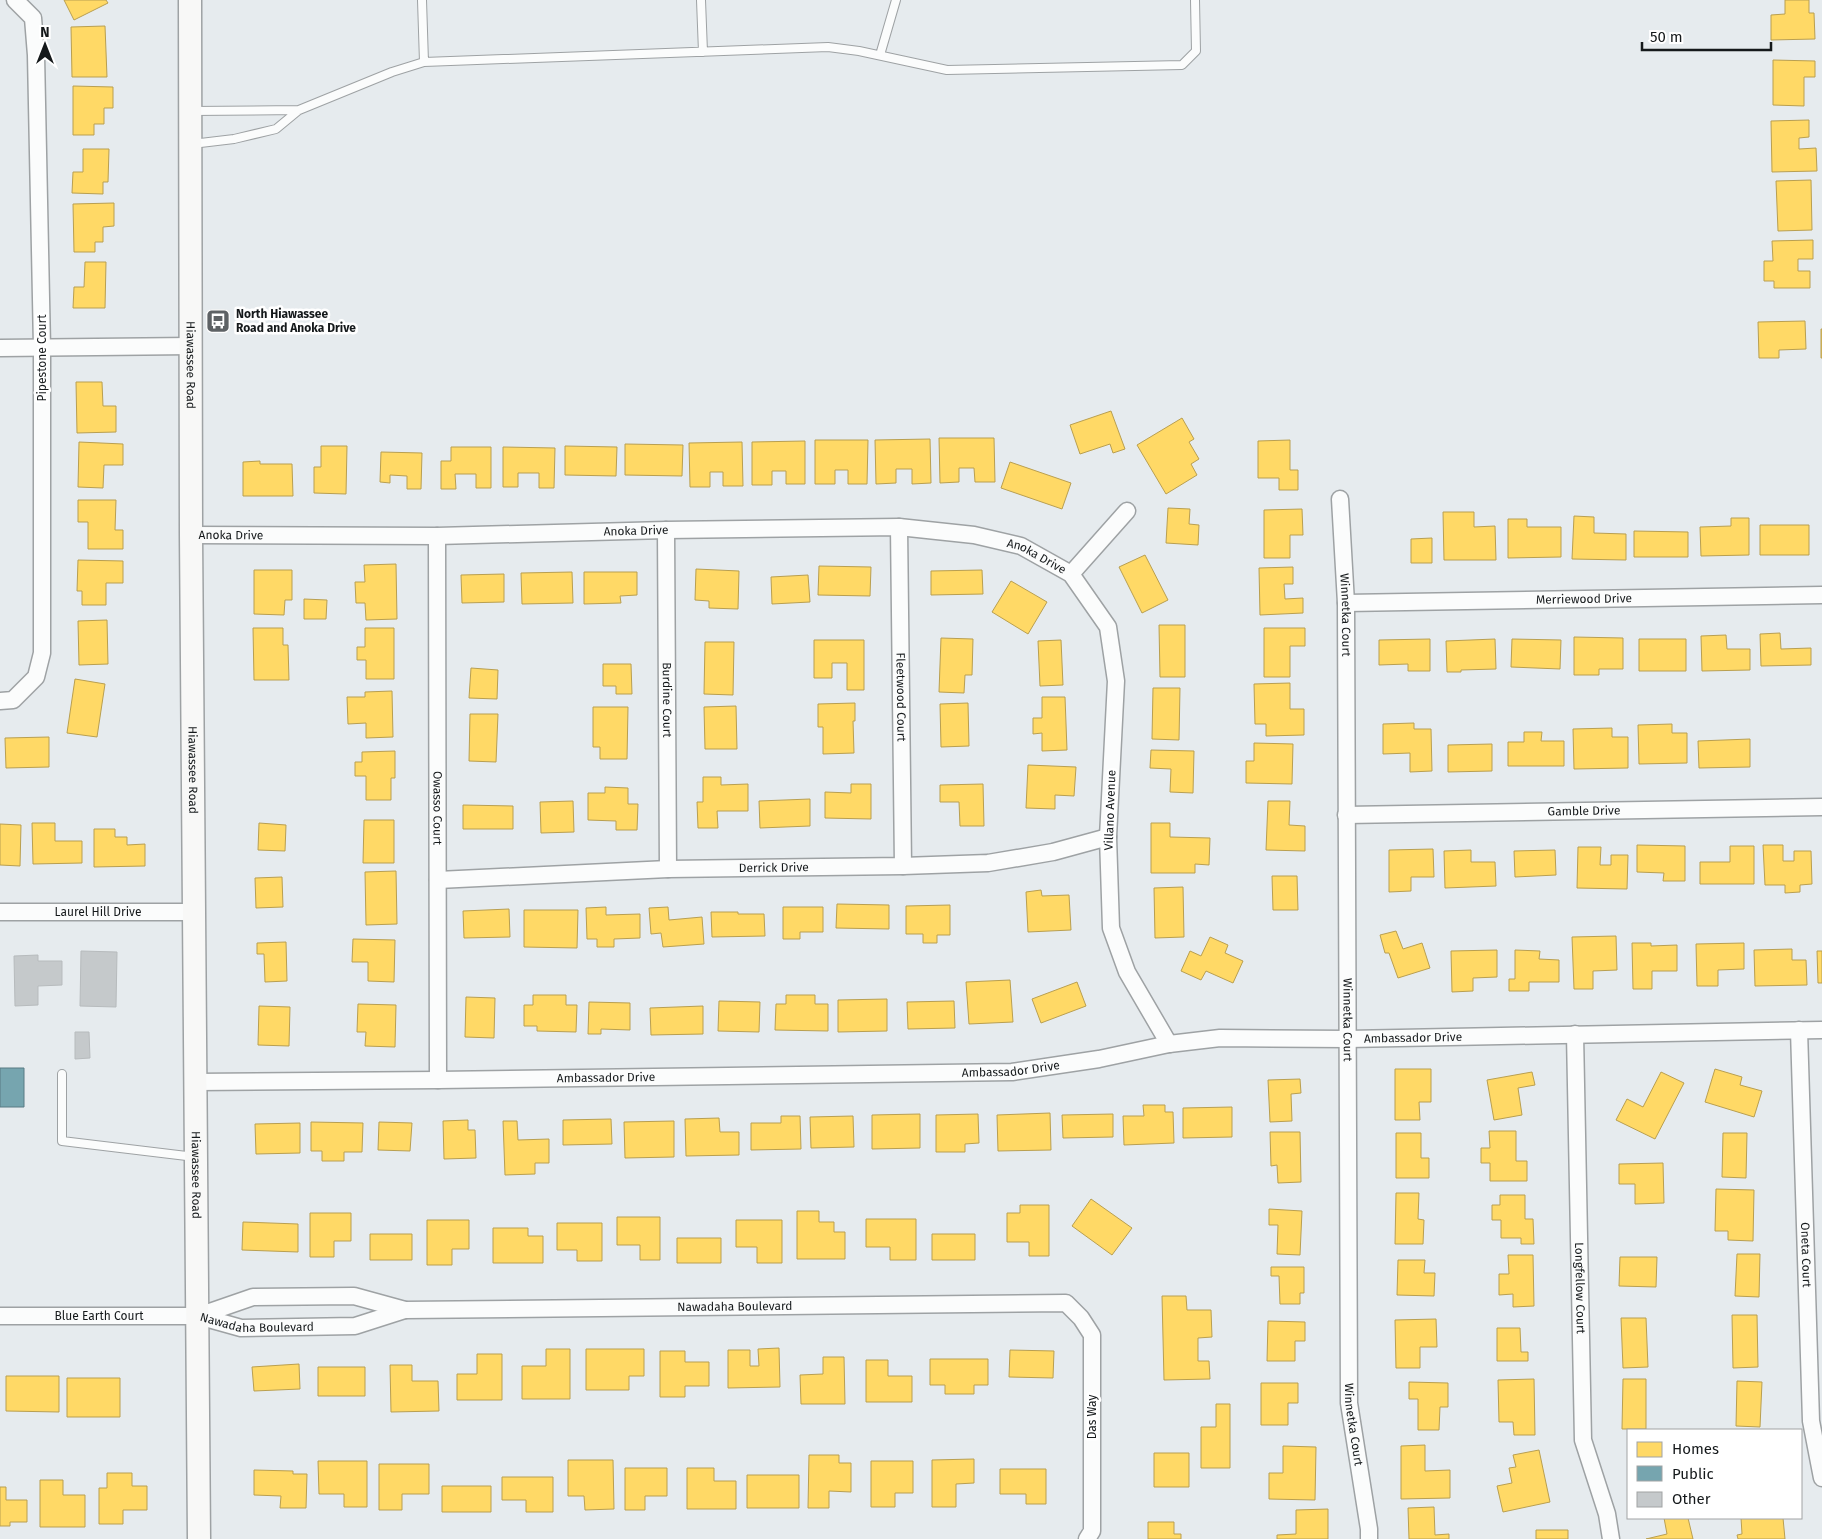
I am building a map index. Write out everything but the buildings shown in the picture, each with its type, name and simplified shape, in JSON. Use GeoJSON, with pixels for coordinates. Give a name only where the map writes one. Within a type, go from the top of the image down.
{"type":"FeatureCollection","features":[{"type":"Feature","properties":{"kind":"main road","name":"Hiawassee Road"},"geometry":{"type":"LineString","coordinates":[[190,0],[191,535],[199,1539]]}},
{"type":"Feature","properties":{"kind":"street","name":"Pipestone Court"},"geometry":{"type":"LineString","coordinates":[[0,700],[13,700],[36,676],[42,653],[42,347],[36,55],[33,18],[15,0]]}},
{"type":"Feature","properties":{"kind":"street"},"geometry":{"type":"LineString","coordinates":[[0,348],[192,346]]}},
{"type":"Feature","properties":{"kind":"street","name":"Winnetka Court"},"geometry":{"type":"LineString","coordinates":[[1340,499],[1346,603],[1349,1403],[1369,1539]]}},
{"type":"Feature","properties":{"kind":"street"},"geometry":{"type":"LineString","coordinates":[[1071,574],[1127,511]]}},
{"type":"Feature","properties":{"kind":"street","name":"Anoka Drive"},"geometry":{"type":"LineString","coordinates":[[191,535],[437,536],[666,530],[899,527],[974,535],[1021,546],[1071,574]]}},
{"type":"Feature","properties":{"kind":"street","name":"Fleetwood Court"},"geometry":{"type":"LineString","coordinates":[[899,527],[903,866]]}},
{"type":"Feature","properties":{"kind":"street","name":"Burdine Court"},"geometry":{"type":"LineString","coordinates":[[666,530],[668,869]]}},
{"type":"Feature","properties":{"kind":"street","name":"Owasso Court"},"geometry":{"type":"LineString","coordinates":[[437,536],[438,1080]]}},
{"type":"Feature","properties":{"kind":"street","name":"Villano Avenue"},"geometry":{"type":"LineString","coordinates":[[1071,574],[1108,627],[1116,681],[1108,837],[1110,928],[1127,972],[1169,1044]]}},
{"type":"Feature","properties":{"kind":"street","name":"Merriewood Drive"},"geometry":{"type":"LineString","coordinates":[[1346,603],[1822,595]]}},
{"type":"Feature","properties":{"kind":"street","name":"Gamble Drive"},"geometry":{"type":"LineString","coordinates":[[1346,815],[1822,807]]}},
{"type":"Feature","properties":{"kind":"street","name":"Derrick Drive"},"geometry":{"type":"LineString","coordinates":[[438,880],[668,869],[988,863],[1053,852],[1108,837]]}},
{"type":"Feature","properties":{"kind":"street","name":"Laurel Hill Drive"},"geometry":{"type":"LineString","coordinates":[[0,912],[195,912]]}},
{"type":"Feature","properties":{"kind":"street","name":"Oneta Court"},"geometry":{"type":"LineString","coordinates":[[1799,1030],[1812,1421],[1822,1478]]}},
{"type":"Feature","properties":{"kind":"street","name":"Ambassador Drive"},"geometry":{"type":"LineString","coordinates":[[196,1082],[1012,1072],[1099,1060],[1169,1044],[1220,1038],[1348,1039],[1822,1030]]}},
{"type":"Feature","properties":{"kind":"street","name":"Longfellow Court"},"geometry":{"type":"LineString","coordinates":[[1575,1034],[1583,1440],[1607,1514],[1611,1539]]}},
{"type":"Feature","properties":{"kind":"street","name":"Nawadaha Boulevard"},"geometry":{"type":"LineString","coordinates":[[198,1316],[253,1297],[354,1296],[405,1310],[1066,1303]]}},
{"type":"Feature","properties":{"kind":"street","name":"Das Way"},"geometry":{"type":"LineString","coordinates":[[1066,1303],[1081,1318],[1092,1335],[1092,1531],[1088,1539]]}},
{"type":"Feature","properties":{"kind":"street","name":"Nawadaha Boulevard"},"geometry":{"type":"LineString","coordinates":[[198,1316],[241,1328],[355,1326],[405,1310]]}},
{"type":"Feature","properties":{"kind":"street","name":"Blue Earth Court"},"geometry":{"type":"LineString","coordinates":[[0,1316],[198,1316]]}},
{"type":"Feature","properties":{"kind":"lane"},"geometry":{"type":"LineString","coordinates":[[422,0],[424,62]]}},
{"type":"Feature","properties":{"kind":"lane"},"geometry":{"type":"LineString","coordinates":[[701,0],[703,52]]}},
{"type":"Feature","properties":{"kind":"lane"},"geometry":{"type":"LineString","coordinates":[[880,55],[896,0]]}},
{"type":"Feature","properties":{"kind":"lane"},"geometry":{"type":"LineString","coordinates":[[190,145],[234,139],[276,129],[299,110],[392,72],[424,62],[828,47],[880,55],[947,70],[1182,65],[1196,51],[1195,0]]}},
{"type":"Feature","properties":{"kind":"lane"},"geometry":{"type":"LineString","coordinates":[[191,111],[299,110]]}},
{"type":"Feature","properties":{"kind":"lane"},"geometry":{"type":"LineString","coordinates":[[62,1074],[62,1141],[197,1157]]}},
{"type":"Feature","properties":{"kind":"place","name":"North Hiawassee Road and Anoka Drive"},"geometry":{"type":"Point","coordinates":[218,321]}}]}
